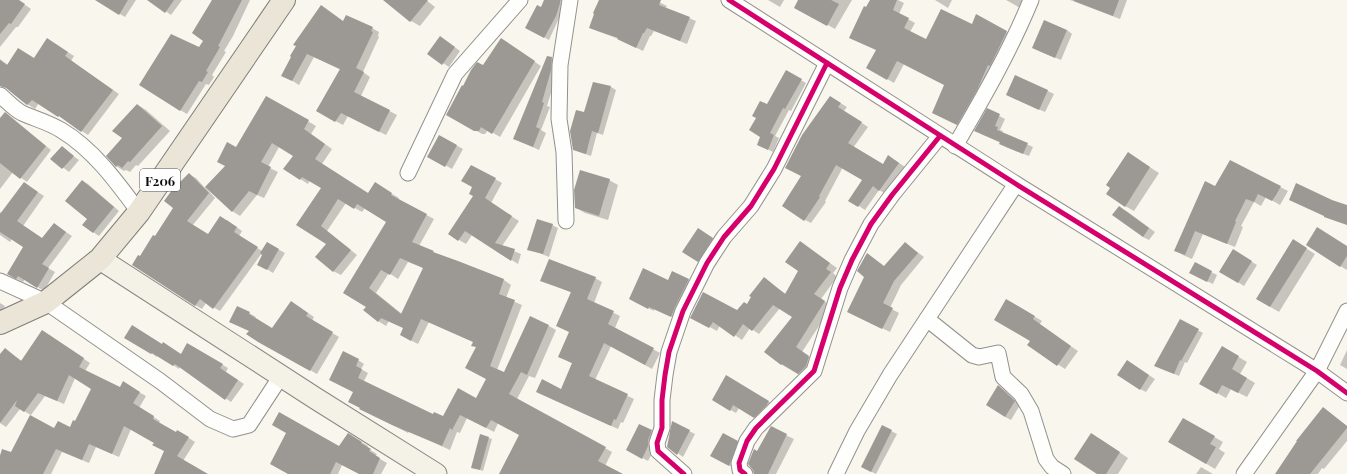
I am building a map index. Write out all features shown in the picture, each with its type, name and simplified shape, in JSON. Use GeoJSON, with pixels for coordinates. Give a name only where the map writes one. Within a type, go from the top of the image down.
{"type":"FeatureCollection","features":[{"type":"Feature","properties":{"kind":"main road","name":"F206"},"geometry":{"type":"LineString","coordinates":[[0,323],[46,302],[100,259],[139,212],[284,0]]}},
{"type":"Feature","properties":{"kind":"main road"},"geometry":{"type":"LineString","coordinates":[[100,259],[436,474]]}},
{"type":"Feature","properties":{"kind":"street"},"geometry":{"type":"LineString","coordinates":[[408,173],[455,74],[520,0]]}},
{"type":"Feature","properties":{"kind":"street"},"geometry":{"type":"LineString","coordinates":[[566,221],[564,152],[559,119],[560,65],[570,0]]}},
{"type":"Feature","properties":{"kind":"street"},"geometry":{"type":"LineString","coordinates":[[729,0],[1016,184],[1317,371],[1347,393]]}},
{"type":"Feature","properties":{"kind":"street"},"geometry":{"type":"LineString","coordinates":[[956,146],[1018,32],[1031,0]]}},
{"type":"Feature","properties":{"kind":"street"},"geometry":{"type":"LineString","coordinates":[[684,474],[658,451],[658,443],[662,428],[664,381],[671,345],[683,311],[707,263],[724,237],[751,206],[774,169],[827,63]]}},
{"type":"Feature","properties":{"kind":"street"},"geometry":{"type":"LineString","coordinates":[[0,96],[20,112],[62,130],[84,148],[112,175],[139,212]]}},
{"type":"Feature","properties":{"kind":"street"},"geometry":{"type":"LineString","coordinates":[[745,474],[740,470],[739,463],[747,442],[756,428],[814,371],[840,288],[852,260],[871,224],[892,195],[940,136]]}},
{"type":"Feature","properties":{"kind":"street"},"geometry":{"type":"LineString","coordinates":[[836,474],[857,431],[890,375],[1016,184]]}},
{"type":"Feature","properties":{"kind":"street"},"geometry":{"type":"LineString","coordinates":[[0,281],[46,302],[160,381],[210,419],[233,429],[249,425],[281,376]]}},
{"type":"Feature","properties":{"kind":"street"},"geometry":{"type":"LineString","coordinates":[[1244,474],[1317,371],[1347,311]]}},
{"type":"Feature","properties":{"kind":"street"},"geometry":{"type":"LineString","coordinates":[[927,319],[972,355],[979,357],[998,354],[1003,377],[1021,394],[1031,411],[1046,459],[1052,467],[1063,474]]}},
{"type":"Feature","properties":{"kind":"building"},"geometry":{"type":"Polygon","coordinates":[[[0,0],[19,0],[25,4],[11,24],[9,23],[0,34],[0,0]]]}},
{"type":"Feature","properties":{"kind":"building"},"geometry":{"type":"Polygon","coordinates":[[[95,0],[128,0],[119,15],[95,0]]]}},
{"type":"Feature","properties":{"kind":"building"},"geometry":{"type":"Polygon","coordinates":[[[147,0],[174,0],[165,13],[147,0]]]}},
{"type":"Feature","properties":{"kind":"building"},"geometry":{"type":"Polygon","coordinates":[[[212,0],[242,0],[218,46],[220,47],[206,71],[208,72],[202,82],[199,81],[180,111],[139,85],[171,34],[199,47],[203,41],[192,33],[212,0]]]}},
{"type":"Feature","properties":{"kind":"building"},"geometry":{"type":"Polygon","coordinates":[[[383,0],[428,0],[410,22],[383,0]]]}},
{"type":"Feature","properties":{"kind":"building"},"geometry":{"type":"Polygon","coordinates":[[[544,0],[561,0],[556,16],[544,38],[525,28],[537,5],[541,7],[544,0]]]}},
{"type":"Feature","properties":{"kind":"building"},"geometry":{"type":"Polygon","coordinates":[[[599,0],[661,0],[659,5],[690,17],[680,41],[647,28],[636,48],[617,39],[618,38],[589,28],[594,14],[593,13],[599,0]]]}},
{"type":"Feature","properties":{"kind":"building"},"geometry":{"type":"Polygon","coordinates":[[[798,0],[831,0],[839,4],[827,26],[794,8],[798,0]]]}},
{"type":"Feature","properties":{"kind":"building"},"geometry":{"type":"Polygon","coordinates":[[[870,0],[897,0],[893,10],[909,18],[904,28],[926,39],[941,9],[972,24],[976,14],[1007,31],[990,66],[988,65],[977,90],[957,125],[932,113],[944,85],[897,61],[887,80],[866,68],[876,50],[849,38],[864,6],[866,7],[870,0]]]}},
{"type":"Feature","properties":{"kind":"building"},"geometry":{"type":"Polygon","coordinates":[[[1074,0],[1119,0],[1113,16],[1074,0]]]}},
{"type":"Feature","properties":{"kind":"building"},"geometry":{"type":"Polygon","coordinates":[[[321,5],[343,21],[346,15],[373,27],[371,31],[373,32],[356,68],[364,72],[354,92],[390,110],[379,132],[341,113],[335,122],[316,111],[340,69],[307,54],[292,81],[281,76],[296,46],[293,45],[321,5]]]}},
{"type":"Feature","properties":{"kind":"building"},"geometry":{"type":"Polygon","coordinates":[[[1044,20],[1067,30],[1055,58],[1032,48],[1044,20]]]}},
{"type":"Feature","properties":{"kind":"building"},"geometry":{"type":"Polygon","coordinates":[[[440,36],[455,47],[442,65],[427,54],[440,36]]]}},
{"type":"Feature","properties":{"kind":"building"},"geometry":{"type":"Polygon","coordinates":[[[47,38],[68,52],[65,56],[113,90],[81,132],[59,116],[58,117],[32,100],[27,105],[6,88],[0,86],[0,60],[7,65],[18,48],[34,58],[47,38]]]}},
{"type":"Feature","properties":{"kind":"building"},"geometry":{"type":"Polygon","coordinates":[[[501,38],[535,61],[492,134],[481,127],[479,131],[474,131],[446,115],[471,70],[477,62],[483,65],[501,38]]]}},
{"type":"Feature","properties":{"kind":"building"},"geometry":{"type":"Polygon","coordinates":[[[547,56],[552,57],[551,70],[542,102],[544,103],[536,127],[540,129],[533,147],[513,139],[547,56]]]}},
{"type":"Feature","properties":{"kind":"building"},"geometry":{"type":"Polygon","coordinates":[[[786,70],[802,79],[785,109],[783,108],[770,133],[774,135],[768,150],[757,145],[760,137],[749,130],[756,118],[752,116],[760,101],[767,104],[786,70]]]}},
{"type":"Feature","properties":{"kind":"building"},"geometry":{"type":"Polygon","coordinates":[[[1015,75],[1048,90],[1039,110],[1006,95],[1015,75]]]}},
{"type":"Feature","properties":{"kind":"building"},"geometry":{"type":"Polygon","coordinates":[[[593,82],[611,86],[598,133],[592,131],[586,154],[573,150],[570,131],[576,110],[584,112],[593,82]]]}},
{"type":"Feature","properties":{"kind":"building"},"geometry":{"type":"Polygon","coordinates":[[[266,96],[309,120],[304,129],[325,144],[315,159],[368,193],[375,182],[392,193],[391,195],[427,214],[412,242],[434,251],[433,252],[504,279],[499,294],[515,300],[490,366],[504,372],[530,316],[549,325],[527,375],[521,372],[509,394],[606,447],[598,461],[623,474],[499,474],[519,435],[491,420],[486,428],[460,415],[452,430],[450,428],[442,446],[392,425],[348,402],[353,392],[329,380],[343,351],[359,359],[356,366],[362,369],[358,378],[433,414],[434,412],[443,416],[458,388],[476,398],[486,379],[465,368],[476,347],[471,346],[473,342],[421,319],[411,341],[400,335],[403,328],[381,318],[378,322],[363,310],[366,307],[343,293],[386,222],[357,204],[354,209],[338,199],[321,226],[351,250],[333,272],[315,257],[326,244],[296,225],[321,188],[302,177],[300,180],[283,169],[293,156],[272,143],[261,162],[271,167],[257,195],[249,191],[232,212],[205,187],[225,166],[217,162],[227,142],[236,147],[266,96]],[[400,258],[390,275],[381,270],[369,288],[401,314],[423,268],[400,258]]]}},
{"type":"Feature","properties":{"kind":"building"},"geometry":{"type":"Polygon","coordinates":[[[830,96],[841,103],[838,107],[862,122],[848,143],[883,164],[888,155],[899,163],[879,191],[873,186],[858,207],[848,201],[862,180],[836,165],[819,196],[820,197],[804,221],[782,206],[801,176],[785,168],[802,135],[830,96]]]}},
{"type":"Feature","properties":{"kind":"building"},"geometry":{"type":"Polygon","coordinates":[[[137,104],[162,126],[130,162],[128,161],[122,168],[118,165],[116,167],[106,156],[122,138],[112,131],[137,104]]]}},
{"type":"Feature","properties":{"kind":"building"},"geometry":{"type":"Polygon","coordinates":[[[987,108],[1000,114],[995,126],[998,127],[997,130],[1028,143],[1023,154],[974,131],[987,108]]]}},
{"type":"Feature","properties":{"kind":"building"},"geometry":{"type":"Polygon","coordinates":[[[5,112],[46,146],[20,179],[0,163],[0,118],[5,112]]]}},
{"type":"Feature","properties":{"kind":"building"},"geometry":{"type":"Polygon","coordinates":[[[439,135],[457,145],[445,167],[427,157],[439,135]]]}},
{"type":"Feature","properties":{"kind":"building"},"geometry":{"type":"Polygon","coordinates":[[[62,146],[74,156],[62,169],[50,159],[62,146]]]}},
{"type":"Feature","properties":{"kind":"building"},"geometry":{"type":"Polygon","coordinates":[[[1128,152],[1150,167],[1125,207],[1106,194],[1110,188],[1106,185],[1128,152]]]}},
{"type":"Feature","properties":{"kind":"building"},"geometry":{"type":"Polygon","coordinates":[[[1230,160],[1281,186],[1276,195],[1272,201],[1258,194],[1254,202],[1246,199],[1235,221],[1236,222],[1227,244],[1195,231],[1185,255],[1174,251],[1205,181],[1215,186],[1230,160]]]}},
{"type":"Feature","properties":{"kind":"building"},"geometry":{"type":"Polygon","coordinates":[[[471,165],[496,178],[485,198],[512,216],[495,243],[515,249],[511,261],[465,231],[458,241],[448,234],[473,196],[469,194],[472,187],[461,181],[471,165]]]}},
{"type":"Feature","properties":{"kind":"building"},"geometry":{"type":"Polygon","coordinates":[[[580,170],[610,179],[599,216],[575,208],[574,190],[580,170]]]}},
{"type":"Feature","properties":{"kind":"building"},"geometry":{"type":"Polygon","coordinates":[[[189,173],[209,193],[187,221],[208,234],[220,216],[237,227],[234,232],[258,247],[213,309],[200,299],[195,306],[132,265],[138,255],[140,256],[153,235],[155,236],[173,208],[164,201],[172,190],[189,173]]]}},
{"type":"Feature","properties":{"kind":"building"},"geometry":{"type":"Polygon","coordinates":[[[82,180],[114,207],[93,233],[82,225],[87,219],[65,201],[82,180]]]}},
{"type":"Feature","properties":{"kind":"building"},"geometry":{"type":"Polygon","coordinates":[[[24,182],[38,192],[17,221],[42,238],[54,223],[66,232],[42,264],[49,268],[37,288],[18,276],[16,279],[7,274],[23,247],[0,232],[0,214],[24,182]]]}},
{"type":"Feature","properties":{"kind":"building"},"geometry":{"type":"Polygon","coordinates":[[[1296,183],[1332,200],[1347,205],[1347,225],[1324,217],[1289,200],[1296,183]]]}},
{"type":"Feature","properties":{"kind":"building"},"geometry":{"type":"Polygon","coordinates":[[[1119,206],[1149,228],[1143,237],[1112,215],[1119,206]]]}},
{"type":"Feature","properties":{"kind":"building"},"geometry":{"type":"Polygon","coordinates":[[[537,219],[553,224],[543,254],[527,250],[537,219]]]}},
{"type":"Feature","properties":{"kind":"building"},"geometry":{"type":"Polygon","coordinates":[[[1317,227],[1347,246],[1347,256],[1340,267],[1306,245],[1317,227]]]}},
{"type":"Feature","properties":{"kind":"building"},"geometry":{"type":"Polygon","coordinates":[[[698,228],[713,238],[698,262],[682,252],[698,228]]]}},
{"type":"Feature","properties":{"kind":"building"},"geometry":{"type":"Polygon","coordinates":[[[1293,239],[1307,248],[1270,307],[1256,299],[1293,239]]]}},
{"type":"Feature","properties":{"kind":"building"},"geometry":{"type":"Polygon","coordinates":[[[800,241],[830,263],[826,269],[831,272],[814,294],[825,301],[796,347],[809,356],[806,366],[798,374],[782,364],[781,365],[764,352],[792,317],[773,305],[752,331],[743,324],[734,337],[713,322],[709,328],[690,318],[703,292],[737,310],[744,302],[747,304],[751,297],[749,296],[764,277],[785,294],[798,271],[785,262],[800,241]]]}},
{"type":"Feature","properties":{"kind":"building"},"geometry":{"type":"Polygon","coordinates":[[[267,242],[279,249],[267,270],[257,265],[262,255],[260,253],[267,242]]]}},
{"type":"Feature","properties":{"kind":"building"},"geometry":{"type":"Polygon","coordinates":[[[905,242],[918,253],[894,281],[883,303],[893,308],[882,329],[847,312],[864,277],[857,271],[867,253],[884,266],[905,242]]]}},
{"type":"Feature","properties":{"kind":"building"},"geometry":{"type":"Polygon","coordinates":[[[1233,249],[1252,261],[1238,283],[1219,272],[1233,249]]]}},
{"type":"Feature","properties":{"kind":"building"},"geometry":{"type":"Polygon","coordinates":[[[549,259],[596,277],[587,299],[614,311],[608,324],[654,348],[645,365],[604,343],[589,376],[628,394],[616,420],[614,419],[611,426],[536,392],[542,379],[561,389],[572,363],[558,357],[569,332],[556,326],[571,292],[540,281],[549,259]]]}},
{"type":"Feature","properties":{"kind":"building"},"geometry":{"type":"Polygon","coordinates":[[[1195,262],[1212,271],[1207,282],[1189,273],[1195,262]]]}},
{"type":"Feature","properties":{"kind":"building"},"geometry":{"type":"Polygon","coordinates":[[[643,268],[668,280],[672,271],[689,279],[671,317],[649,307],[648,309],[629,299],[643,268]]]}},
{"type":"Feature","properties":{"kind":"building"},"geometry":{"type":"Polygon","coordinates":[[[1006,299],[1035,316],[1033,319],[1071,346],[1057,366],[1027,345],[1030,341],[994,320],[1006,299]]]}},
{"type":"Feature","properties":{"kind":"building"},"geometry":{"type":"Polygon","coordinates":[[[291,301],[308,313],[306,316],[333,332],[310,371],[258,342],[246,334],[249,331],[229,322],[237,306],[250,312],[249,314],[272,328],[291,301]]]}},
{"type":"Feature","properties":{"kind":"building"},"geometry":{"type":"Polygon","coordinates":[[[1180,319],[1199,329],[1181,361],[1180,360],[1174,374],[1154,366],[1180,319]]]}},
{"type":"Feature","properties":{"kind":"building"},"geometry":{"type":"Polygon","coordinates":[[[132,325],[181,354],[187,343],[223,364],[220,368],[238,380],[225,400],[175,364],[173,366],[124,338],[132,325]]]}},
{"type":"Feature","properties":{"kind":"building"},"geometry":{"type":"Polygon","coordinates":[[[42,330],[84,358],[79,367],[120,387],[123,381],[140,392],[133,403],[154,416],[153,419],[176,432],[177,430],[189,437],[177,456],[208,474],[154,474],[164,451],[152,445],[154,443],[124,426],[112,454],[89,444],[82,460],[56,449],[43,474],[0,474],[0,456],[2,449],[11,452],[30,415],[54,428],[58,421],[70,427],[73,420],[75,421],[91,389],[69,375],[57,401],[38,393],[24,412],[15,406],[17,400],[0,423],[0,354],[5,348],[21,361],[42,330]]]}},
{"type":"Feature","properties":{"kind":"building"},"geometry":{"type":"Polygon","coordinates":[[[1222,346],[1239,356],[1232,369],[1247,378],[1238,393],[1222,385],[1217,394],[1199,384],[1222,346]]]}},
{"type":"Feature","properties":{"kind":"building"},"geometry":{"type":"Polygon","coordinates":[[[1127,360],[1149,375],[1140,390],[1117,375],[1127,360]]]}},
{"type":"Feature","properties":{"kind":"building"},"geometry":{"type":"Polygon","coordinates":[[[726,375],[769,401],[754,418],[733,405],[730,411],[712,400],[726,375]]]}},
{"type":"Feature","properties":{"kind":"building"},"geometry":{"type":"Polygon","coordinates":[[[998,385],[1015,401],[1005,417],[986,405],[998,385]]]}},
{"type":"Feature","properties":{"kind":"building"},"geometry":{"type":"Polygon","coordinates":[[[1323,407],[1347,426],[1347,428],[1310,474],[1275,474],[1296,441],[1323,407]]]}},
{"type":"Feature","properties":{"kind":"building"},"geometry":{"type":"Polygon","coordinates":[[[279,412],[339,446],[348,433],[362,442],[361,443],[371,449],[369,451],[380,458],[373,474],[359,474],[336,462],[330,474],[288,474],[270,464],[286,433],[272,425],[279,412]]]}},
{"type":"Feature","properties":{"kind":"building"},"geometry":{"type":"Polygon","coordinates":[[[1183,418],[1215,436],[1210,444],[1216,447],[1206,464],[1168,442],[1183,418]]]}},
{"type":"Feature","properties":{"kind":"building"},"geometry":{"type":"Polygon","coordinates":[[[672,421],[690,430],[677,455],[667,447],[672,421]]]}},
{"type":"Feature","properties":{"kind":"building"},"geometry":{"type":"Polygon","coordinates":[[[639,424],[652,430],[648,440],[648,446],[642,459],[626,450],[639,424]]]}},
{"type":"Feature","properties":{"kind":"building"},"geometry":{"type":"Polygon","coordinates":[[[882,425],[892,430],[871,472],[861,467],[882,425]]]}},
{"type":"Feature","properties":{"kind":"building"},"geometry":{"type":"Polygon","coordinates":[[[771,426],[787,434],[768,474],[754,474],[753,470],[748,464],[754,449],[757,451],[771,426]]]}},
{"type":"Feature","properties":{"kind":"building"},"geometry":{"type":"Polygon","coordinates":[[[723,433],[738,441],[729,466],[710,456],[723,433]]]}},
{"type":"Feature","properties":{"kind":"building"},"geometry":{"type":"Polygon","coordinates":[[[1091,433],[1120,452],[1106,474],[1097,474],[1074,459],[1091,433]]]}},
{"type":"Feature","properties":{"kind":"building"},"geometry":{"type":"Polygon","coordinates":[[[480,434],[489,437],[480,470],[471,468],[480,434]]]}},
{"type":"Feature","properties":{"kind":"cycle path"},"geometry":{"type":"LineString","coordinates":[[729,0],[1016,184],[1317,371],[1347,393]]}},
{"type":"Feature","properties":{"kind":"cycle path"},"geometry":{"type":"LineString","coordinates":[[684,474],[658,451],[657,443],[662,428],[662,400],[669,352],[683,311],[707,263],[724,237],[751,206],[774,169],[827,63]]}},
{"type":"Feature","properties":{"kind":"cycle path"},"geometry":{"type":"LineString","coordinates":[[745,474],[740,470],[739,463],[747,441],[756,428],[814,371],[840,288],[852,260],[871,224],[892,195],[940,136]]}}]}
